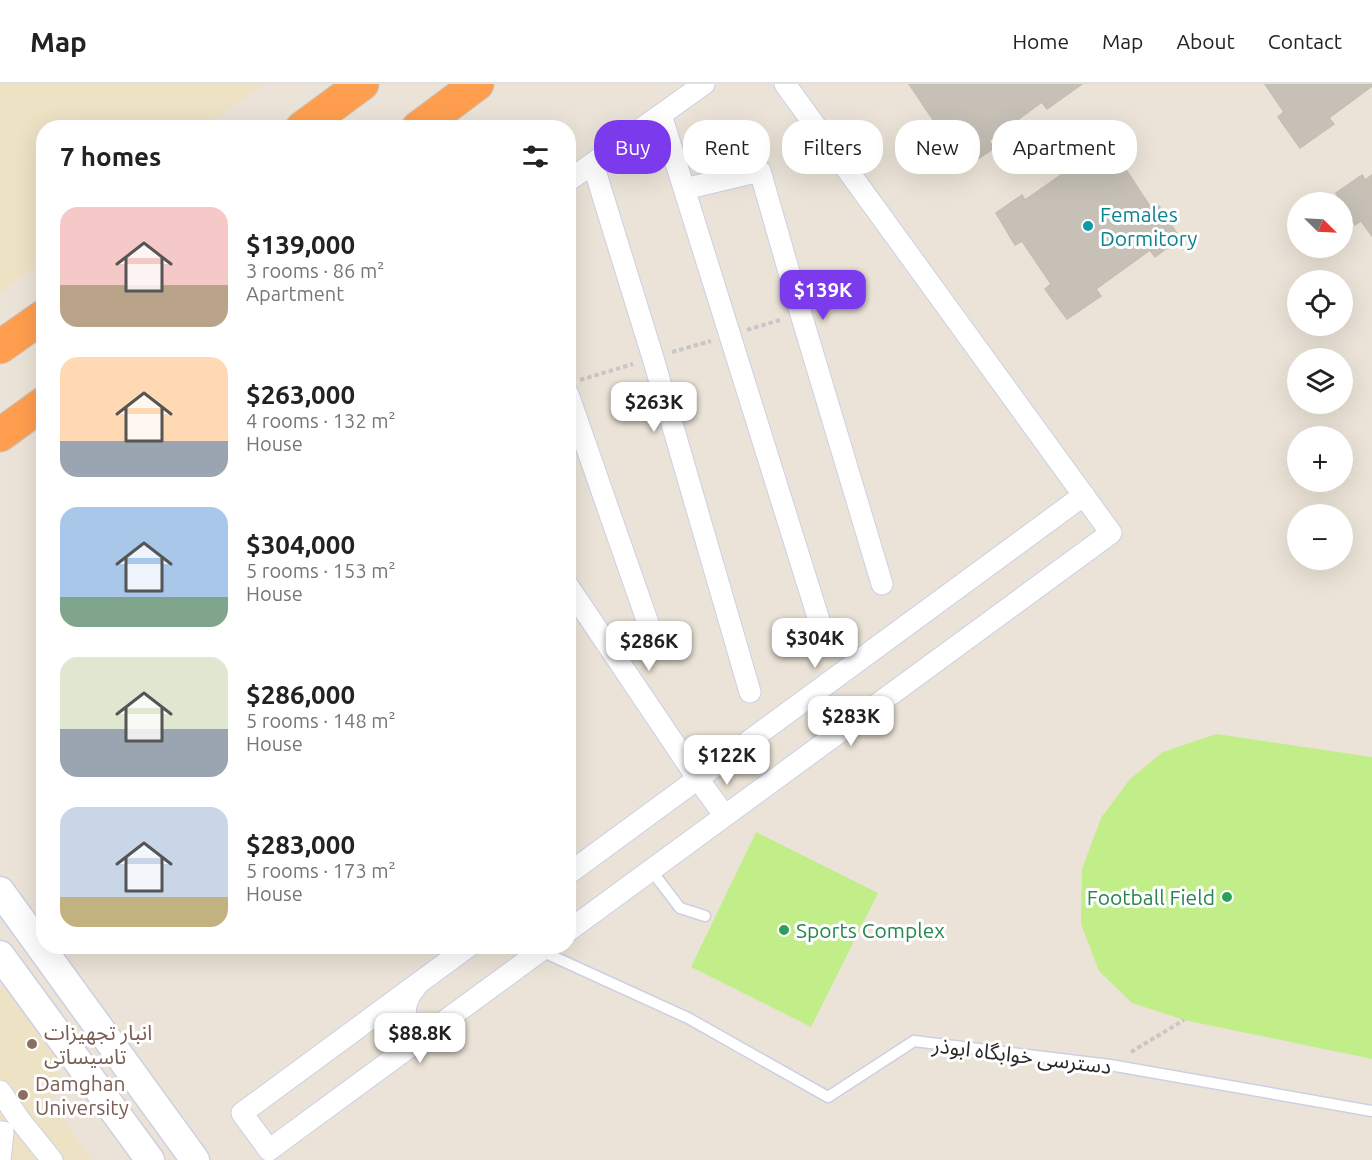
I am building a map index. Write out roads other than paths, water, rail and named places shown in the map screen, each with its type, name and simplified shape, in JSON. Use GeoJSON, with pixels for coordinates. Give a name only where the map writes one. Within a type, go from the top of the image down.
{"type":"FeatureCollection","features":[{"type":"Feature","properties":{"kind":"highway"},"geometry":{"type":"LineString","coordinates":[[313,120],[362,84]]}},
{"type":"Feature","properties":{"kind":"highway"},"geometry":{"type":"LineString","coordinates":[[429,120],[477,84]]}},
{"type":"Feature","properties":{"kind":"highway"},"geometry":{"type":"LineString","coordinates":[[0,347],[36,322]]}},
{"type":"Feature","properties":{"kind":"highway"},"geometry":{"type":"LineString","coordinates":[[0,435],[36,409]]}},
{"type":"Feature","properties":{"kind":"street"},"geometry":{"type":"LineString","coordinates":[[576,176],[705,84]]}},
{"type":"Feature","properties":{"kind":"street"},"geometry":{"type":"LineString","coordinates":[[576,925],[1111,533],[784,84]]}},
{"type":"Feature","properties":{"kind":"street"},"geometry":{"type":"LineString","coordinates":[[661,115],[823,633]]}},
{"type":"Feature","properties":{"kind":"street"},"geometry":{"type":"LineString","coordinates":[[593,164],[653,358],[750,692]]}},
{"type":"Feature","properties":{"kind":"street"},"geometry":{"type":"LineString","coordinates":[[684,189],[760,171],[882,584]]}},
{"type":"Feature","properties":{"kind":"street"},"geometry":{"type":"LineString","coordinates":[[576,393],[655,643]]}},
{"type":"Feature","properties":{"kind":"street"},"geometry":{"type":"LineString","coordinates":[[576,868],[1084,495]]}},
{"type":"Feature","properties":{"kind":"street"},"geometry":{"type":"LineString","coordinates":[[576,598],[725,816]]}},
{"type":"Feature","properties":{"kind":"street"},"geometry":{"type":"LineString","coordinates":[[0,891],[36,941]]}},
{"type":"Feature","properties":{"kind":"street"},"geometry":{"type":"LineString","coordinates":[[46,954],[195,1160]]}},
{"type":"Feature","properties":{"kind":"street"},"geometry":{"type":"LineString","coordinates":[[458,954],[242,1113],[269,1150],[537,954]]}},
{"type":"Feature","properties":{"kind":"street"},"geometry":{"type":"LineString","coordinates":[[0,955],[150,1160]]}},
{"type":"Feature","properties":{"kind":"street"},"geometry":{"type":"LineString","coordinates":[[423,981],[406,1000],[404,1006],[407,1019],[413,1027],[424,1030],[438,1026]]}},
{"type":"Feature","properties":{"kind":"street"},"geometry":{"type":"LineString","coordinates":[[0,1091],[7,1128],[0,1160]]}},
{"type":"Feature","properties":{"kind":"street"},"geometry":{"type":"LineString","coordinates":[[7,1128],[52,1160]]}},
{"type":"Feature","properties":{"kind":"lane"},"geometry":{"type":"LineString","coordinates":[[651,870],[680,908],[705,916]]}},
{"type":"Feature","properties":{"kind":"lane","name":"دسترسی خوابگاه ابوذر"},"geometry":{"type":"LineString","coordinates":[[554,954],[688,1018],[828,1096],[914,1041],[1110,1065],[1372,1111]]}},
{"type":"Feature","properties":{"kind":"place","name":"Females Dormitory"},"geometry":{"type":"Point","coordinates":[1088,226]}},
{"type":"Feature","properties":{"kind":"place","name":"Football Field"},"geometry":{"type":"Point","coordinates":[1227,897]}},
{"type":"Feature","properties":{"kind":"place","name":"Sports Complex"},"geometry":{"type":"Point","coordinates":[784,930]}},
{"type":"Feature","properties":{"kind":"place","name":"انبار تجهیزات تاسیساتی"},"geometry":{"type":"Point","coordinates":[32,1044]}},
{"type":"Feature","properties":{"kind":"place","name":"Damghan University"},"geometry":{"type":"Point","coordinates":[23,1095]}}]}
